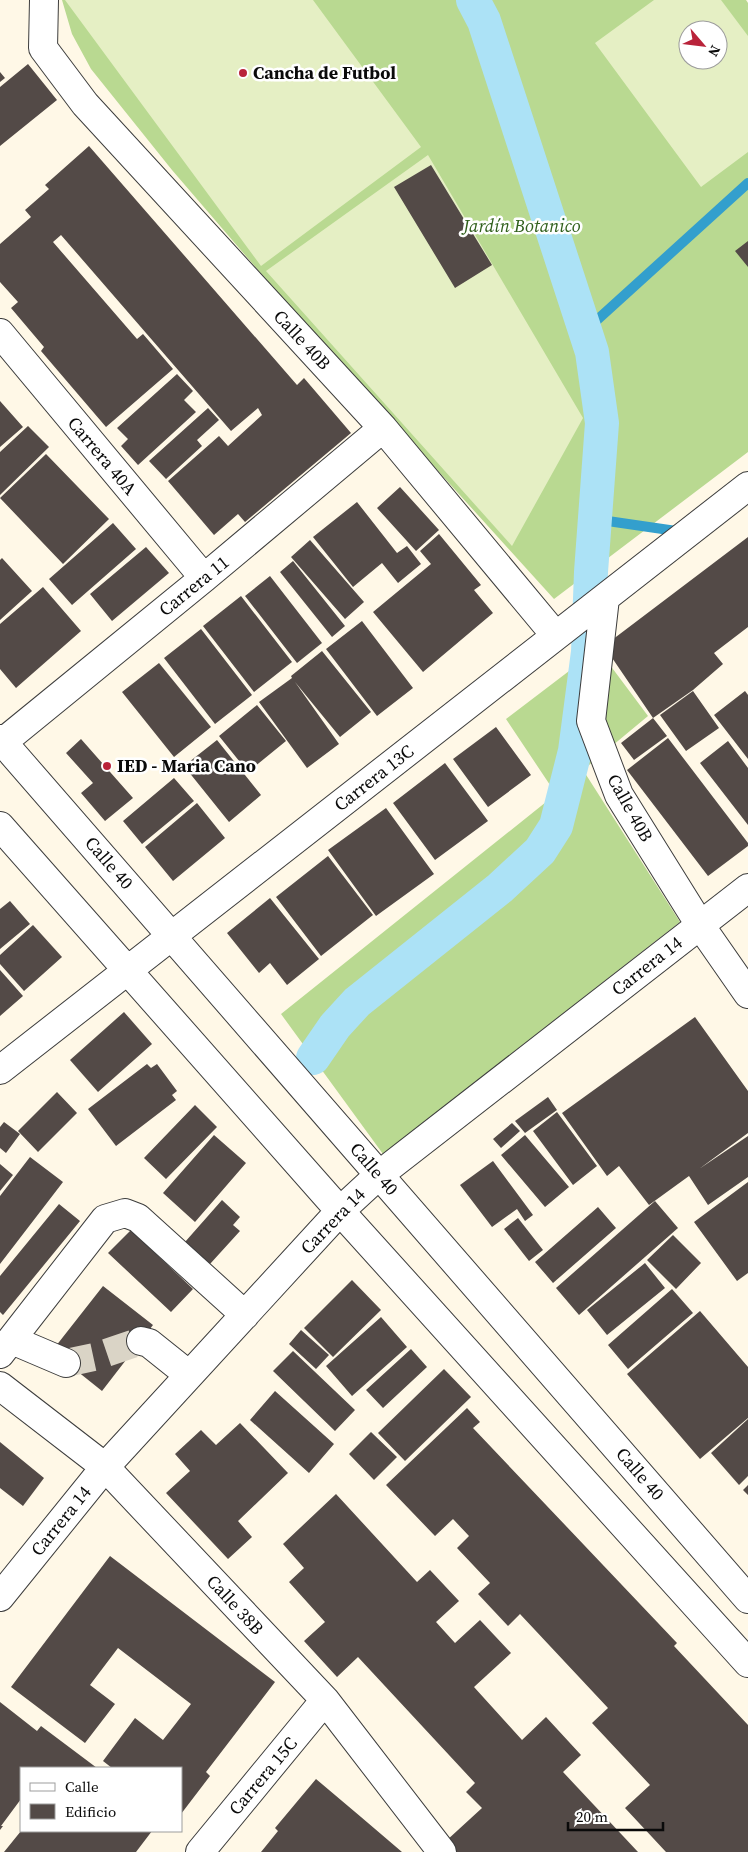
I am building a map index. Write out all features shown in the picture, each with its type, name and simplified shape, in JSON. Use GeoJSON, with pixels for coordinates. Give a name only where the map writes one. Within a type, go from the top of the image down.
{"type":"FeatureCollection","features":[{"type":"Feature","properties":{"kind":"street","name":"Calle 40B"},"geometry":{"type":"LineString","coordinates":[[44,0],[43,48],[85,104],[383,428],[563,631]]}},
{"type":"Feature","properties":{"kind":"street","name":"Carrera 40A"},"geometry":{"type":"LineString","coordinates":[[0,333],[204,578]]}},
{"type":"Feature","properties":{"kind":"street","name":"Carrera 11"},"geometry":{"type":"LineString","coordinates":[[2,740],[204,578],[383,428]]}},
{"type":"Feature","properties":{"kind":"street","name":"Carrera 13C"},"geometry":{"type":"LineString","coordinates":[[0,1070],[748,486]]}},
{"type":"Feature","properties":{"kind":"street","name":"Calle 40B"},"geometry":{"type":"LineString","coordinates":[[601,601],[591,721],[619,795],[700,925],[748,994]]}},
{"type":"Feature","properties":{"kind":"street","name":"Calle 40"},"geometry":{"type":"LineString","coordinates":[[2,740],[748,1599]]}},
{"type":"Feature","properties":{"kind":"street"},"geometry":{"type":"LineString","coordinates":[[0,826],[340,1211],[748,1663]]}},
{"type":"Feature","properties":{"kind":"street","name":"Carrera 14"},"geometry":{"type":"LineString","coordinates":[[0,1597],[105,1467],[340,1211],[379,1175],[748,888]]}},
{"type":"Feature","properties":{"kind":"street"},"geometry":{"type":"LineString","coordinates":[[66,1362],[6,1347],[105,1219],[125,1213],[138,1218],[245,1315]]}},
{"type":"Feature","properties":{"kind":"street"},"geometry":{"type":"LineString","coordinates":[[141,1341],[149,1343],[189,1375]]}},
{"type":"Feature","properties":{"kind":"street","name":"Calle 38B"},"geometry":{"type":"LineString","coordinates":[[0,1386],[105,1467],[325,1700],[442,1852]]}},
{"type":"Feature","properties":{"kind":"street","name":"Carrera 15C"},"geometry":{"type":"LineString","coordinates":[[200,1852],[325,1700]]}},
{"type":"Feature","properties":{"kind":"green space","name":"Jardín Botanico"},"geometry":{"type":"Polygon","coordinates":[[[62,0],[746,0],[748,3],[748,452],[554,599],[294,312],[172,170],[91,69],[72,34],[62,0]]]}},
{"type":"Feature","properties":{"kind":"green space","name":"Cancha de Futbol"},"geometry":{"type":"Polygon","coordinates":[[[65,0],[313,0],[421,147],[261,266],[65,0]]]}},
{"type":"Feature","properties":{"kind":"green space"},"geometry":{"type":"Polygon","coordinates":[[[654,0],[721,0],[748,36],[748,152],[701,187],[595,43],[654,0]]]}},
{"type":"Feature","properties":{"kind":"green space"},"geometry":{"type":"Polygon","coordinates":[[[428,155],[583,418],[512,546],[266,271],[428,155]]]}},
{"type":"Feature","properties":{"kind":"green space"},"geometry":{"type":"Polygon","coordinates":[[[598,649],[648,716],[583,770],[680,922],[383,1154],[281,1014],[556,794],[506,719],[598,649]]]}},
{"type":"Feature","properties":{"kind":"building"},"geometry":{"type":"Polygon","coordinates":[[[28,64],[57,100],[0,146],[0,87],[28,64]]]}},
{"type":"Feature","properties":{"kind":"building"},"geometry":{"type":"Polygon","coordinates":[[[0,72],[5,78],[0,82],[0,72]]]}},
{"type":"Feature","properties":{"kind":"building"},"geometry":{"type":"Polygon","coordinates":[[[89,146],[297,385],[304,378],[351,433],[245,522],[238,514],[214,535],[168,481],[219,436],[228,446],[262,415],[258,408],[231,431],[61,235],[53,242],[137,339],[143,334],[173,369],[106,427],[41,351],[44,347],[11,308],[18,302],[0,282],[0,244],[31,217],[25,210],[49,189],[45,185],[89,146]]]}},
{"type":"Feature","properties":{"kind":"building"},"geometry":{"type":"Polygon","coordinates":[[[431,165],[492,265],[455,288],[394,187],[431,165]]]}},
{"type":"Feature","properties":{"kind":"building"},"geometry":{"type":"Polygon","coordinates":[[[748,241],[748,267],[735,251],[748,241]]]}},
{"type":"Feature","properties":{"kind":"building"},"geometry":{"type":"Polygon","coordinates":[[[177,374],[193,391],[184,400],[196,412],[138,465],[121,446],[128,439],[117,428],[177,374]]]}},
{"type":"Feature","properties":{"kind":"building"},"geometry":{"type":"Polygon","coordinates":[[[0,401],[23,427],[0,447],[0,401]]]}},
{"type":"Feature","properties":{"kind":"building"},"geometry":{"type":"Polygon","coordinates":[[[208,408],[219,420],[197,440],[202,446],[166,479],[149,461],[208,408]]]}},
{"type":"Feature","properties":{"kind":"building"},"geometry":{"type":"Polygon","coordinates":[[[28,426],[49,447],[0,495],[0,452],[28,426]]]}},
{"type":"Feature","properties":{"kind":"building"},"geometry":{"type":"Polygon","coordinates":[[[46,454],[109,519],[63,564],[0,498],[46,454]]]}},
{"type":"Feature","properties":{"kind":"building"},"geometry":{"type":"Polygon","coordinates":[[[400,487],[439,530],[416,551],[377,508],[400,487]]]}},
{"type":"Feature","properties":{"kind":"building"},"geometry":{"type":"Polygon","coordinates":[[[357,502],[397,553],[407,546],[421,564],[398,583],[382,563],[353,587],[313,537],[357,502]]]}},
{"type":"Feature","properties":{"kind":"building"},"geometry":{"type":"Polygon","coordinates":[[[113,523],[136,549],[72,605],[49,579],[113,523]]]}},
{"type":"Feature","properties":{"kind":"building"},"geometry":{"type":"Polygon","coordinates":[[[439,534],[481,585],[474,590],[493,613],[423,672],[373,612],[431,564],[420,551],[439,534]]]}},
{"type":"Feature","properties":{"kind":"building"},"geometry":{"type":"Polygon","coordinates":[[[748,537],[748,627],[714,653],[723,664],[693,690],[653,718],[604,646],[748,537]]]}},
{"type":"Feature","properties":{"kind":"building"},"geometry":{"type":"Polygon","coordinates":[[[310,540],[364,602],[345,619],[291,557],[310,540]]]}},
{"type":"Feature","properties":{"kind":"building"},"geometry":{"type":"Polygon","coordinates":[[[146,547],[169,573],[112,621],[90,594],[146,547]]]}},
{"type":"Feature","properties":{"kind":"building"},"geometry":{"type":"Polygon","coordinates":[[[2,558],[32,591],[0,620],[0,560],[2,558]]]}},
{"type":"Feature","properties":{"kind":"building"},"geometry":{"type":"Polygon","coordinates":[[[293,561],[345,626],[332,637],[280,572],[293,561]]]}},
{"type":"Feature","properties":{"kind":"building"},"geometry":{"type":"Polygon","coordinates":[[[270,576],[322,643],[297,663],[245,596],[270,576]]]}},
{"type":"Feature","properties":{"kind":"building"},"geometry":{"type":"Polygon","coordinates":[[[43,587],[81,631],[16,688],[0,669],[0,624],[43,587]]]}},
{"type":"Feature","properties":{"kind":"building"},"geometry":{"type":"Polygon","coordinates":[[[241,596],[292,662],[254,692],[203,626],[241,596]]]}},
{"type":"Feature","properties":{"kind":"building"},"geometry":{"type":"Polygon","coordinates":[[[362,621],[413,688],[377,716],[326,649],[362,621]]]}},
{"type":"Feature","properties":{"kind":"building"},"geometry":{"type":"Polygon","coordinates":[[[201,629],[252,695],[215,724],[164,658],[201,629]]]}},
{"type":"Feature","properties":{"kind":"building"},"geometry":{"type":"Polygon","coordinates":[[[322,651],[371,712],[340,737],[295,682],[339,744],[307,768],[259,702],[292,678],[291,676],[322,651]]]}},
{"type":"Feature","properties":{"kind":"building"},"geometry":{"type":"Polygon","coordinates":[[[159,663],[211,727],[174,757],[122,692],[159,663]]]}},
{"type":"Feature","properties":{"kind":"building"},"geometry":{"type":"Polygon","coordinates":[[[693,691],[719,728],[686,751],[660,715],[693,691]]]}},
{"type":"Feature","properties":{"kind":"building"},"geometry":{"type":"Polygon","coordinates":[[[745,691],[748,695],[748,759],[714,715],[745,691]]]}},
{"type":"Feature","properties":{"kind":"building"},"geometry":{"type":"Polygon","coordinates":[[[257,705],[286,741],[248,772],[219,736],[257,705]]]}},
{"type":"Feature","properties":{"kind":"building"},"geometry":{"type":"Polygon","coordinates":[[[653,718],[667,736],[634,760],[621,743],[653,718]]]}},
{"type":"Feature","properties":{"kind":"building"},"geometry":{"type":"Polygon","coordinates":[[[496,727],[531,775],[488,807],[453,759],[496,727]]]}},
{"type":"Feature","properties":{"kind":"building"},"geometry":{"type":"Polygon","coordinates":[[[668,738],[748,843],[748,846],[708,876],[627,770],[668,738]]]}},
{"type":"Feature","properties":{"kind":"building"},"geometry":{"type":"Polygon","coordinates":[[[81,739],[133,798],[105,821],[81,793],[93,783],[66,753],[81,739]]]}},
{"type":"Feature","properties":{"kind":"building"},"geometry":{"type":"Polygon","coordinates":[[[217,740],[261,795],[229,822],[184,766],[217,740]]]}},
{"type":"Feature","properties":{"kind":"building"},"geometry":{"type":"Polygon","coordinates":[[[728,741],[748,768],[748,825],[700,763],[728,741]]]}},
{"type":"Feature","properties":{"kind":"building"},"geometry":{"type":"Polygon","coordinates":[[[445,763],[488,821],[435,860],[393,803],[445,763]]]}},
{"type":"Feature","properties":{"kind":"building"},"geometry":{"type":"Polygon","coordinates":[[[174,778],[194,801],[142,844],[123,821],[174,778]]]}},
{"type":"Feature","properties":{"kind":"building"},"geometry":{"type":"Polygon","coordinates":[[[197,803],[225,838],[173,881],[145,847],[197,803]]]}},
{"type":"Feature","properties":{"kind":"building"},"geometry":{"type":"Polygon","coordinates":[[[386,808],[434,874],[376,916],[328,850],[386,808]]]}},
{"type":"Feature","properties":{"kind":"building"},"geometry":{"type":"Polygon","coordinates":[[[328,856],[373,915],[321,956],[276,897],[328,856]]]}},
{"type":"Feature","properties":{"kind":"building"},"geometry":{"type":"Polygon","coordinates":[[[270,898],[319,959],[287,985],[270,963],[259,973],[227,933],[270,898]]]}},
{"type":"Feature","properties":{"kind":"building"},"geometry":{"type":"Polygon","coordinates":[[[10,901],[30,924],[0,949],[0,909],[10,901]]]}},
{"type":"Feature","properties":{"kind":"building"},"geometry":{"type":"Polygon","coordinates":[[[33,925],[62,957],[24,991],[0,964],[0,955],[33,925]]]}},
{"type":"Feature","properties":{"kind":"building"},"geometry":{"type":"Polygon","coordinates":[[[0,970],[23,996],[0,1016],[0,970]]]}},
{"type":"Feature","properties":{"kind":"building"},"geometry":{"type":"Polygon","coordinates":[[[124,1012],[152,1044],[98,1092],[70,1060],[124,1012]]]}},
{"type":"Feature","properties":{"kind":"building"},"geometry":{"type":"Polygon","coordinates":[[[695,1017],[748,1091],[748,1133],[699,1169],[748,1136],[748,1177],[708,1205],[689,1176],[649,1205],[619,1166],[607,1176],[562,1113],[695,1017]]]}},
{"type":"Feature","properties":{"kind":"building"},"geometry":{"type":"Polygon","coordinates":[[[147,1064],[151,1068],[157,1064],[177,1091],[172,1095],[176,1100],[116,1146],[88,1109],[147,1064]]]}},
{"type":"Feature","properties":{"kind":"building"},"geometry":{"type":"Polygon","coordinates":[[[57,1092],[77,1113],[38,1152],[18,1131],[57,1092]]]}},
{"type":"Feature","properties":{"kind":"building"},"geometry":{"type":"Polygon","coordinates":[[[548,1097],[557,1110],[525,1133],[515,1121],[548,1097]]]}},
{"type":"Feature","properties":{"kind":"building"},"geometry":{"type":"Polygon","coordinates":[[[195,1105],[217,1127],[166,1179],[144,1158],[195,1105]]]}},
{"type":"Feature","properties":{"kind":"building"},"geometry":{"type":"Polygon","coordinates":[[[557,1112],[597,1166],[573,1185],[533,1131],[557,1112]]]}},
{"type":"Feature","properties":{"kind":"building"},"geometry":{"type":"Polygon","coordinates":[[[4,1122],[20,1134],[6,1153],[0,1148],[0,1127],[4,1122]]]}},
{"type":"Feature","properties":{"kind":"building"},"geometry":{"type":"Polygon","coordinates":[[[512,1123],[520,1131],[501,1148],[493,1139],[512,1123]]]}},
{"type":"Feature","properties":{"kind":"building"},"geometry":{"type":"Polygon","coordinates":[[[214,1135],[246,1163],[195,1222],[163,1193],[214,1135]]]}},
{"type":"Feature","properties":{"kind":"building"},"geometry":{"type":"Polygon","coordinates":[[[525,1135],[569,1187],[545,1207],[501,1155],[525,1135]]]}},
{"type":"Feature","properties":{"kind":"building"},"geometry":{"type":"Polygon","coordinates":[[[30,1157],[63,1182],[0,1264],[0,1196],[30,1157]]]}},
{"type":"Feature","properties":{"kind":"building"},"geometry":{"type":"Polygon","coordinates":[[[493,1161],[533,1215],[525,1221],[517,1209],[492,1227],[460,1185],[493,1161]]]}},
{"type":"Feature","properties":{"kind":"building"},"geometry":{"type":"Polygon","coordinates":[[[0,1164],[13,1175],[0,1191],[0,1164]]]}},
{"type":"Feature","properties":{"kind":"building"},"geometry":{"type":"Polygon","coordinates":[[[748,1182],[748,1273],[737,1281],[694,1222],[748,1182]]]}},
{"type":"Feature","properties":{"kind":"building"},"geometry":{"type":"Polygon","coordinates":[[[222,1200],[240,1217],[233,1225],[240,1231],[210,1264],[185,1242],[222,1200]]]}},
{"type":"Feature","properties":{"kind":"building"},"geometry":{"type":"Polygon","coordinates":[[[655,1201],[678,1228],[579,1315],[556,1288],[655,1201]]]}},
{"type":"Feature","properties":{"kind":"building"},"geometry":{"type":"Polygon","coordinates":[[[59,1204],[80,1221],[3,1315],[0,1312],[0,1276],[59,1204]]]}},
{"type":"Feature","properties":{"kind":"building"},"geometry":{"type":"Polygon","coordinates":[[[598,1207],[616,1228],[553,1283],[535,1262],[598,1207]]]}},
{"type":"Feature","properties":{"kind":"building"},"geometry":{"type":"Polygon","coordinates":[[[518,1218],[543,1250],[529,1261],[504,1229],[518,1218]]]}},
{"type":"Feature","properties":{"kind":"building"},"geometry":{"type":"Polygon","coordinates":[[[131,1230],[193,1289],[171,1312],[108,1253],[131,1230]]]}},
{"type":"Feature","properties":{"kind":"building"},"geometry":{"type":"Polygon","coordinates":[[[673,1235],[701,1263],[676,1289],[647,1260],[673,1235]]]}},
{"type":"Feature","properties":{"kind":"building"},"geometry":{"type":"Polygon","coordinates":[[[645,1263],[665,1288],[607,1335],[587,1310],[645,1263]]]}},
{"type":"Feature","properties":{"kind":"building"},"geometry":{"type":"Polygon","coordinates":[[[352,1280],[381,1310],[333,1357],[304,1328],[352,1280]]]}},
{"type":"Feature","properties":{"kind":"building"},"geometry":{"type":"Polygon","coordinates":[[[103,1286],[153,1325],[102,1391],[52,1351],[103,1286]]]}},
{"type":"Feature","properties":{"kind":"building"},"geometry":{"type":"Polygon","coordinates":[[[672,1289],[693,1313],[628,1369],[608,1345],[672,1289]]]}},
{"type":"Feature","properties":{"kind":"building"},"geometry":{"type":"Polygon","coordinates":[[[700,1311],[748,1367],[748,1418],[700,1459],[627,1374],[700,1311]]]}},
{"type":"Feature","properties":{"kind":"building"},"geometry":{"type":"Polygon","coordinates":[[[381,1317],[407,1347],[352,1396],[326,1366],[381,1317]]]}},
{"type":"Feature","properties":{"kind":"building"},"geometry":{"type":"Polygon","coordinates":[[[301,1330],[329,1355],[316,1369],[289,1344],[301,1330]]]}},
{"type":"Feature","properties":{"kind":"building"},"geometry":{"type":"Polygon","coordinates":[[[411,1349],[427,1367],[383,1408],[366,1390],[411,1349]]]}},
{"type":"Feature","properties":{"kind":"building"},"geometry":{"type":"Polygon","coordinates":[[[293,1351],[355,1410],[335,1431],[273,1371],[293,1351]]]}},
{"type":"Feature","properties":{"kind":"building"},"geometry":{"type":"Polygon","coordinates":[[[444,1369],[471,1397],[405,1461],[378,1433],[444,1369]]]}},
{"type":"Feature","properties":{"kind":"building"},"geometry":{"type":"Polygon","coordinates":[[[275,1391],[334,1444],[309,1473],[250,1420],[275,1391]]]}},
{"type":"Feature","properties":{"kind":"building"},"geometry":{"type":"Polygon","coordinates":[[[467,1408],[480,1422],[473,1428],[677,1643],[674,1646],[748,1725],[748,1852],[666,1852],[625,1808],[650,1785],[592,1723],[608,1708],[520,1614],[508,1626],[478,1594],[490,1583],[457,1548],[469,1536],[453,1519],[435,1536],[386,1485],[467,1408]]]}},
{"type":"Feature","properties":{"kind":"building"},"geometry":{"type":"Polygon","coordinates":[[[748,1419],[748,1476],[739,1485],[711,1453],[748,1419]]]}},
{"type":"Feature","properties":{"kind":"building"},"geometry":{"type":"Polygon","coordinates":[[[240,1423],[288,1473],[238,1521],[252,1537],[228,1559],[166,1493],[190,1471],[175,1454],[201,1430],[216,1445],[240,1423]]]}},
{"type":"Feature","properties":{"kind":"building"},"geometry":{"type":"Polygon","coordinates":[[[371,1432],[397,1457],[374,1480],[349,1454],[371,1432]]]}},
{"type":"Feature","properties":{"kind":"building"},"geometry":{"type":"Polygon","coordinates":[[[0,1442],[44,1478],[23,1506],[0,1488],[0,1442]]]}},
{"type":"Feature","properties":{"kind":"building"},"geometry":{"type":"Polygon","coordinates":[[[748,1485],[748,1495],[743,1490],[748,1485]]]}},
{"type":"Feature","properties":{"kind":"building"},"geometry":{"type":"Polygon","coordinates":[[[336,1494],[417,1582],[430,1570],[459,1601],[436,1622],[455,1643],[480,1620],[511,1653],[474,1687],[522,1740],[546,1717],[581,1755],[563,1772],[638,1852],[456,1852],[446,1841],[482,1808],[466,1792],[475,1783],[358,1657],[337,1677],[304,1641],[325,1622],[289,1582],[304,1568],[283,1544],[336,1494]]]}},
{"type":"Feature","properties":{"kind":"building"},"geometry":{"type":"Polygon","coordinates":[[[110,1556],[275,1682],[206,1772],[210,1776],[182,1813],[182,1767],[111,1767],[103,1761],[135,1718],[163,1740],[191,1704],[118,1648],[90,1685],[115,1704],[85,1743],[11,1687],[110,1556]]]}},
{"type":"Feature","properties":{"kind":"building"},"geometry":{"type":"Polygon","coordinates":[[[0,1702],[37,1731],[41,1726],[96,1767],[20,1767],[20,1800],[0,1830],[0,1702]]]}},
{"type":"Feature","properties":{"kind":"building"},"geometry":{"type":"Polygon","coordinates":[[[316,1779],[402,1852],[261,1852],[278,1831],[275,1828],[316,1779]]]}},
{"type":"Feature","properties":{"kind":"building"},"geometry":{"type":"Polygon","coordinates":[[[20,1832],[151,1832],[136,1852],[4,1852],[20,1832]]]}},
{"type":"Feature","properties":{"kind":"waterway"},"geometry":{"type":"LineString","coordinates":[[313,1058],[335,1026],[357,1002],[500,888],[540,851],[556,826],[575,751],[588,652],[591,572],[602,423],[592,352],[484,21],[473,0]]}},
{"type":"Feature","properties":{"kind":"waterway"},"geometry":{"type":"LineString","coordinates":[[586,330],[748,183]]}},
{"type":"Feature","properties":{"kind":"waterway"},"geometry":{"type":"LineString","coordinates":[[594,519],[683,532]]}},
{"type":"Feature","properties":{"kind":"tunnel"},"geometry":{"type":"LineString","coordinates":[[66,1363],[94,1357],[141,1341]]}},
{"type":"Feature","properties":{"kind":"place","name":"Cancha de Futbol"},"geometry":{"type":"Point","coordinates":[243,73]}},
{"type":"Feature","properties":{"kind":"place","name":"IED - Maria Cano"},"geometry":{"type":"Point","coordinates":[107,766]}}]}
